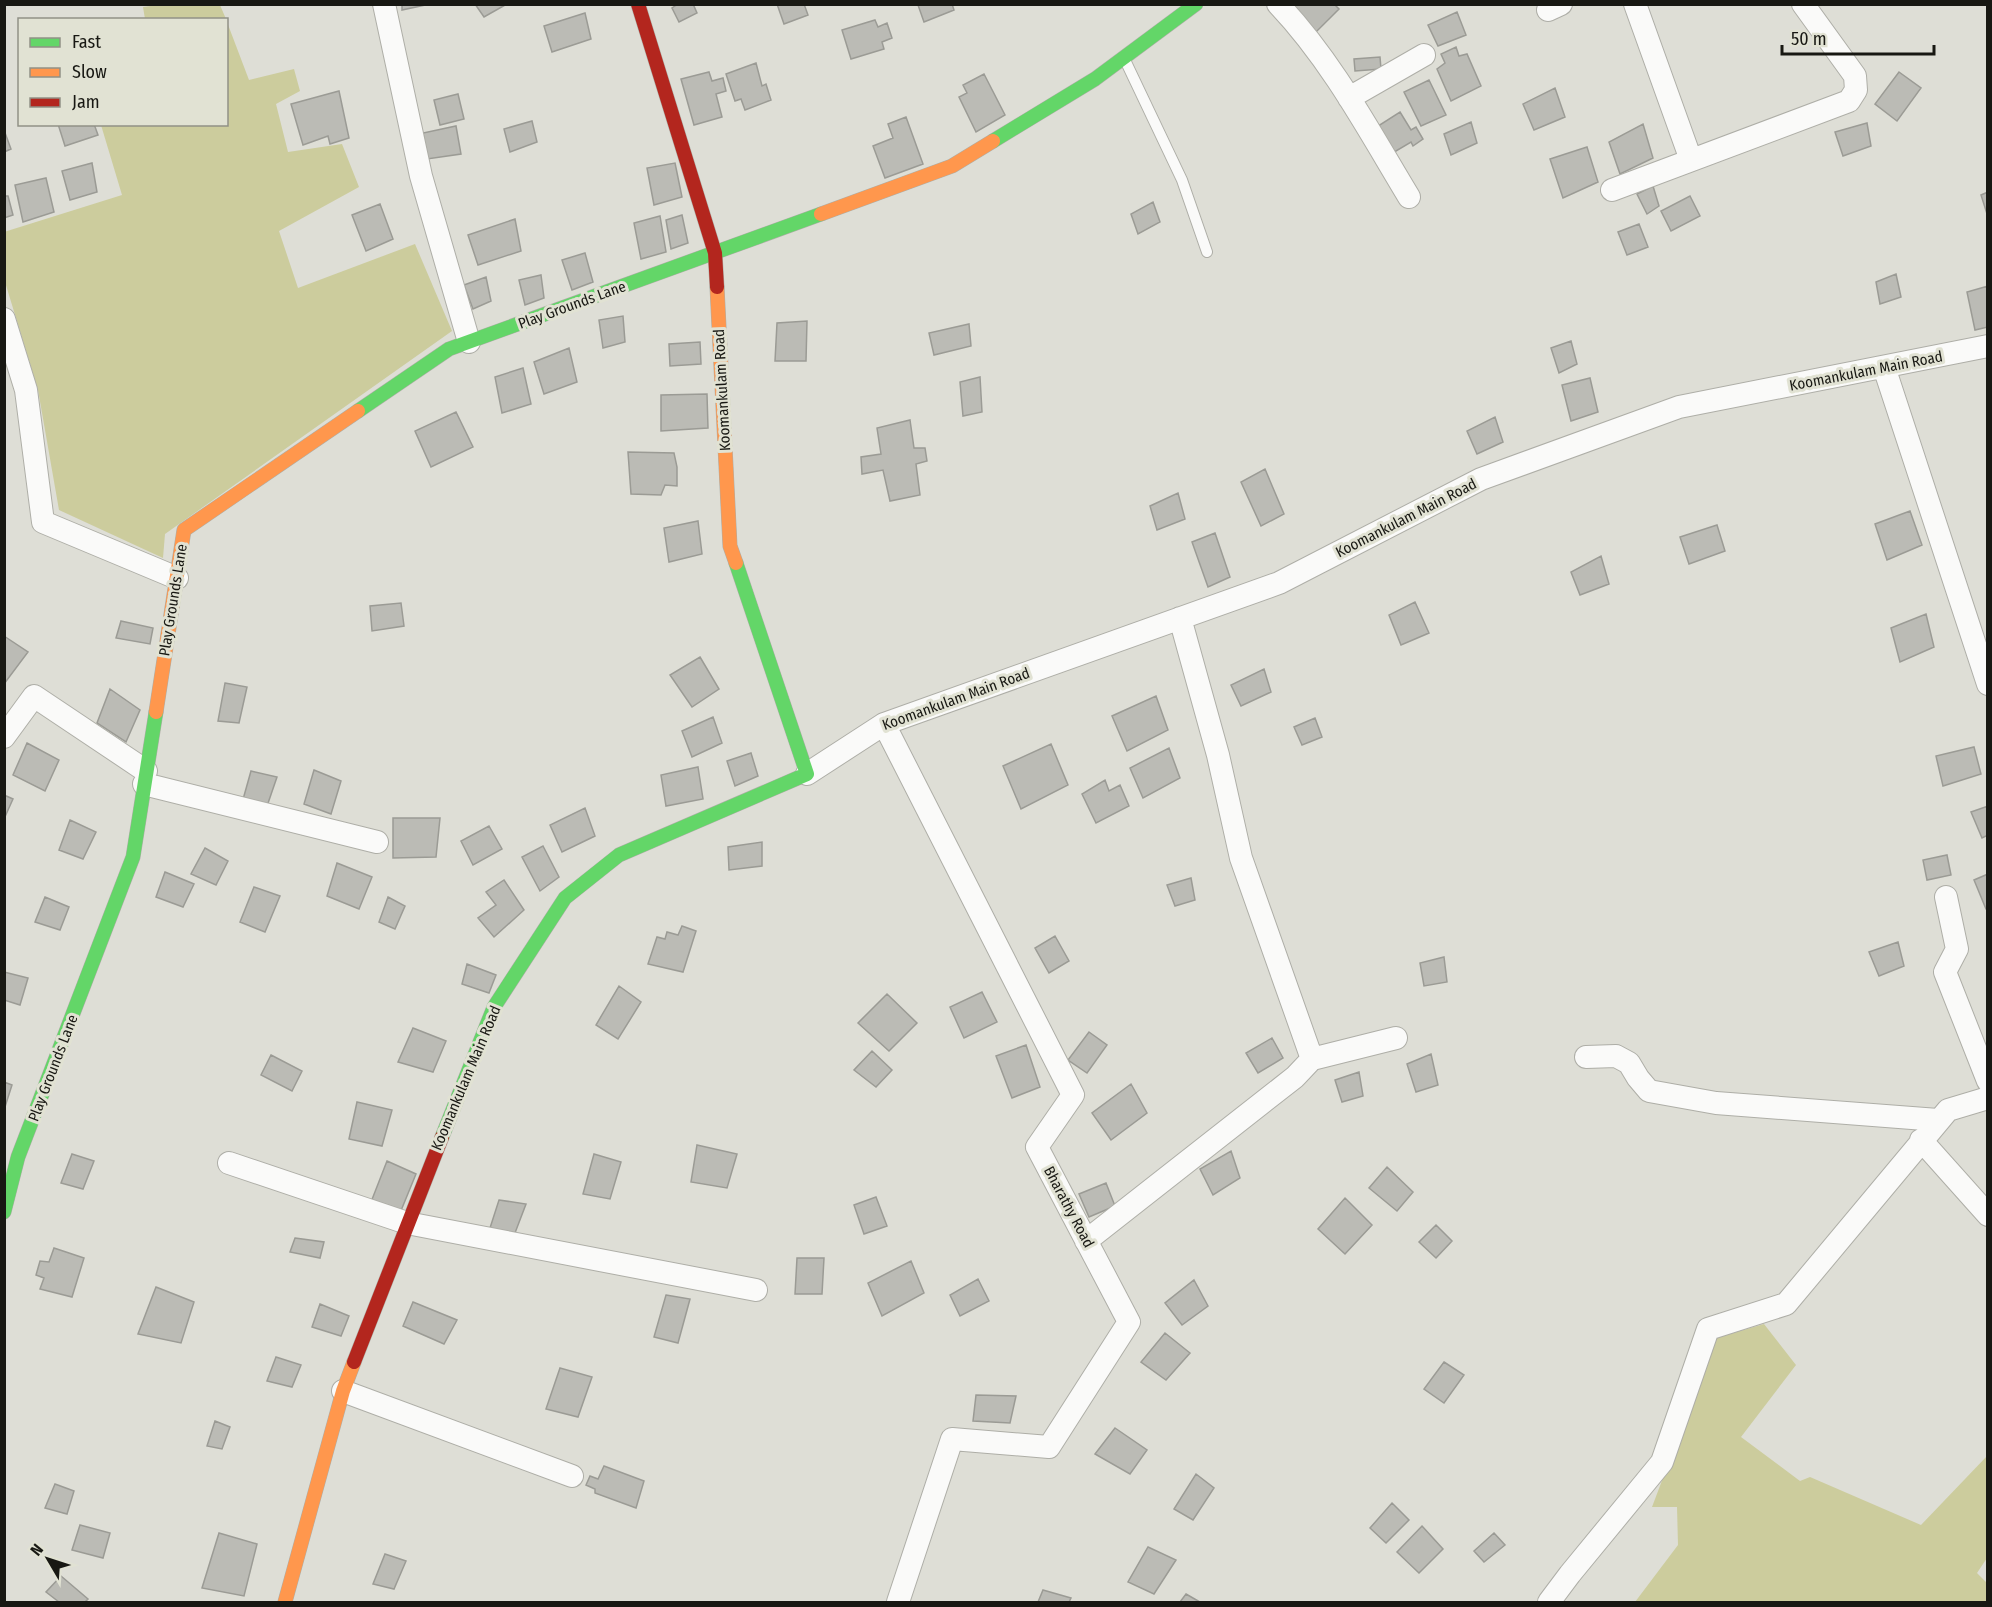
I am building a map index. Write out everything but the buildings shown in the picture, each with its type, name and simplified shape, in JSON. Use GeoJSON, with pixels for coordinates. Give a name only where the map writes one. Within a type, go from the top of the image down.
{"type":"FeatureCollection","features":[{"type":"Feature","properties":{"kind":"street"},"geometry":{"type":"LineString","coordinates":[[384,4],[421,176],[469,342]]}},
{"type":"Feature","properties":{"kind":"street","name":"Koomankulam Road"},"geometry":{"type":"LineString","coordinates":[[638,4],[715,253],[730,546],[807,774]]}},
{"type":"Feature","properties":{"kind":"street","name":"Play Grounds Lane"},"geometry":{"type":"LineString","coordinates":[[4,1212],[14,1143],[133,857],[184,530],[449,349],[952,166],[1095,80],[1196,4]]}},
{"type":"Feature","properties":{"kind":"street"},"geometry":{"type":"LineString","coordinates":[[1278,4],[1294,21],[1337,78],[1409,197]]}},
{"type":"Feature","properties":{"kind":"street"},"geometry":{"type":"LineString","coordinates":[[1635,4],[1691,160]]}},
{"type":"Feature","properties":{"kind":"street"},"geometry":{"type":"LineString","coordinates":[[1612,190],[1849,101],[1856,90],[1855,76],[1803,4]]}},
{"type":"Feature","properties":{"kind":"street"},"geometry":{"type":"LineString","coordinates":[[1349,98],[1424,56]]}},
{"type":"Feature","properties":{"kind":"street"},"geometry":{"type":"LineString","coordinates":[[4,319],[26,390],[43,522],[177,578]]}},
{"type":"Feature","properties":{"kind":"street","name":"Koomankulam Main Road"},"geometry":{"type":"LineString","coordinates":[[285,1602],[343,1391],[407,1223],[494,1007],[564,898],[619,855],[807,774],[884,724],[1279,583],[1481,480],[1679,407],[1988,346]]}},
{"type":"Feature","properties":{"kind":"street"},"geometry":{"type":"LineString","coordinates":[[1884,367],[1988,684]]}},
{"type":"Feature","properties":{"kind":"street"},"geometry":{"type":"LineString","coordinates":[[1180,618],[1218,755],[1241,858],[1312,1059]]}},
{"type":"Feature","properties":{"kind":"street"},"geometry":{"type":"LineString","coordinates":[[4,737],[34,696],[145,778],[378,842]]}},
{"type":"Feature","properties":{"kind":"street","name":"Bharathy Road"},"geometry":{"type":"LineString","coordinates":[[884,724],[1073,1095],[1037,1147],[1129,1322],[1049,1447],[952,1439],[898,1602]]}},
{"type":"Feature","properties":{"kind":"street"},"geometry":{"type":"LineString","coordinates":[[1946,897],[1957,949],[1945,972],[1988,1081]]}},
{"type":"Feature","properties":{"kind":"street"},"geometry":{"type":"LineString","coordinates":[[1086,1241],[1295,1077],[1312,1059],[1396,1038]]}},
{"type":"Feature","properties":{"kind":"street"},"geometry":{"type":"LineString","coordinates":[[1586,1057],[1616,1056],[1629,1063],[1649,1091],[1716,1103],[1938,1120]]}},
{"type":"Feature","properties":{"kind":"street"},"geometry":{"type":"LineString","coordinates":[[1549,1602],[1662,1462],[1707,1329],[1786,1304],[1938,1120],[1948,1110],[1988,1098]]}},
{"type":"Feature","properties":{"kind":"street"},"geometry":{"type":"LineString","coordinates":[[1921,1140],[1988,1215]]}},
{"type":"Feature","properties":{"kind":"street"},"geometry":{"type":"LineString","coordinates":[[229,1163],[407,1223],[756,1290]]}},
{"type":"Feature","properties":{"kind":"street"},"geometry":{"type":"LineString","coordinates":[[343,1391],[572,1476]]}},
{"type":"Feature","properties":{"kind":"lane"},"geometry":{"type":"LineString","coordinates":[[1124,58],[1182,180],[1207,252]]}},
{"type":"Feature","properties":{"kind":"green space"},"geometry":{"type":"Polygon","coordinates":[[[165,4],[220,5],[226,18],[145,18],[143,7],[165,4]]]}},
{"type":"Feature","properties":{"kind":"green space"},"geometry":{"type":"Polygon","coordinates":[[[228,25],[249,80],[294,69],[300,91],[276,104],[288,152],[342,144],[359,187],[279,231],[298,288],[415,244],[452,331],[165,534],[163,558],[59,510],[38,390],[5,282],[4,232],[122,195],[101,126],[228,126],[228,25]]]}},
{"type":"Feature","properties":{"kind":"green space"},"geometry":{"type":"Polygon","coordinates":[[[1764,1324],[1796,1365],[1741,1437],[1800,1481],[1810,1477],[1921,1525],[1987,1456],[1987,1558],[1977,1573],[1987,1583],[1987,1602],[1635,1602],[1678,1545],[1677,1507],[1652,1507],[1716,1338],[1764,1324]]]}},
{"type":"Feature","properties":{"kind":"traffic: fast"},"geometry":{"type":"LineString","coordinates":[[993,141],[1095,79],[1196,4]]}},
{"type":"Feature","properties":{"kind":"traffic: fast"},"geometry":{"type":"LineString","coordinates":[[358,411],[449,349],[821,214]]}},
{"type":"Feature","properties":{"kind":"traffic: fast"},"geometry":{"type":"LineString","coordinates":[[442,1137],[494,1007],[565,898],[619,855],[807,774],[736,563]]}},
{"type":"Feature","properties":{"kind":"traffic: fast"},"geometry":{"type":"LineString","coordinates":[[4,1212],[18,1157],[133,857],[156,712]]}},
{"type":"Feature","properties":{"kind":"traffic: slow"},"geometry":{"type":"LineString","coordinates":[[821,214],[952,166],[993,141]]}},
{"type":"Feature","properties":{"kind":"traffic: slow"},"geometry":{"type":"LineString","coordinates":[[717,287],[730,546],[736,563]]}},
{"type":"Feature","properties":{"kind":"traffic: slow"},"geometry":{"type":"LineString","coordinates":[[156,712],[184,530],[358,411]]}},
{"type":"Feature","properties":{"kind":"traffic: slow"},"geometry":{"type":"LineString","coordinates":[[285,1602],[343,1391],[354,1362]]}},
{"type":"Feature","properties":{"kind":"traffic: jam"},"geometry":{"type":"LineString","coordinates":[[638,4],[715,253],[717,287]]}},
{"type":"Feature","properties":{"kind":"traffic: jam"},"geometry":{"type":"LineString","coordinates":[[354,1362],[442,1137]]}}]}
